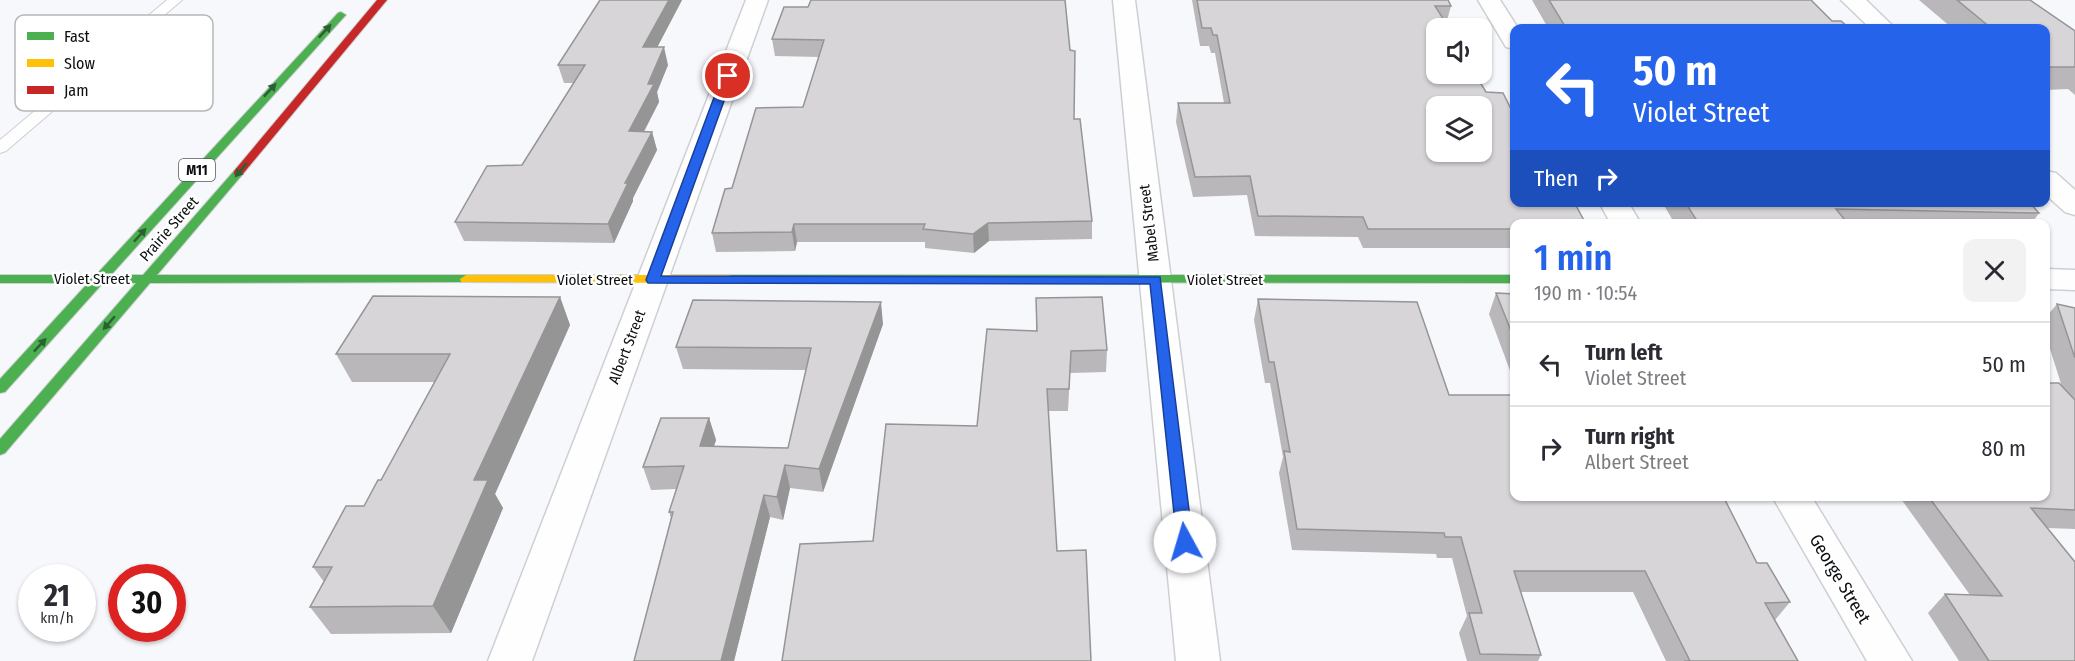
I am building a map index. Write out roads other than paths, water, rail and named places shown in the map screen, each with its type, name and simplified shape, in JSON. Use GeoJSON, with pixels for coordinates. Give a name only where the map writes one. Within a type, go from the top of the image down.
{"type":"FeatureCollection","features":[{"type":"Feature","properties":{"kind":"main road","name":"Prairie Street"},"geometry":{"type":"LineString","coordinates":[[0,449],[147,279],[382,0]]}},
{"type":"Feature","properties":{"kind":"main road","name":"Prairie Street"},"geometry":{"type":"LineString","coordinates":[[0,388],[347,8]]}},
{"type":"Feature","properties":{"kind":"main road","name":"Violet Street"},"geometry":{"type":"LineString","coordinates":[[0,279],[1510,279]]}},
{"type":"Feature","properties":{"kind":"street","name":"Albert Street"},"geometry":{"type":"LineString","coordinates":[[510,661],[758,0]]}},
{"type":"Feature","properties":{"kind":"street","name":"Mabel Street"},"geometry":{"type":"LineString","coordinates":[[1124,0],[1198,661]]}},
{"type":"Feature","properties":{"kind":"street"},"geometry":{"type":"LineString","coordinates":[[1489,0],[1510,34]]}},
{"type":"Feature","properties":{"kind":"street"},"geometry":{"type":"LineString","coordinates":[[1852,0],[1879,24]]}},
{"type":"Feature","properties":{"kind":"street"},"geometry":{"type":"LineString","coordinates":[[2050,184],[2075,206]]}},
{"type":"Feature","properties":{"kind":"street"},"geometry":{"type":"LineString","coordinates":[[2050,279],[2075,280]]}},
{"type":"Feature","properties":{"kind":"street","name":"George Street"},"geometry":{"type":"LineString","coordinates":[[1794,501],[1890,661]]}},
{"type":"Feature","properties":{"kind":"lane"},"geometry":{"type":"LineString","coordinates":[[157,15],[175,0]]}},
{"type":"Feature","properties":{"kind":"lane"},"geometry":{"type":"LineString","coordinates":[[0,148],[44,111]]}}]}
